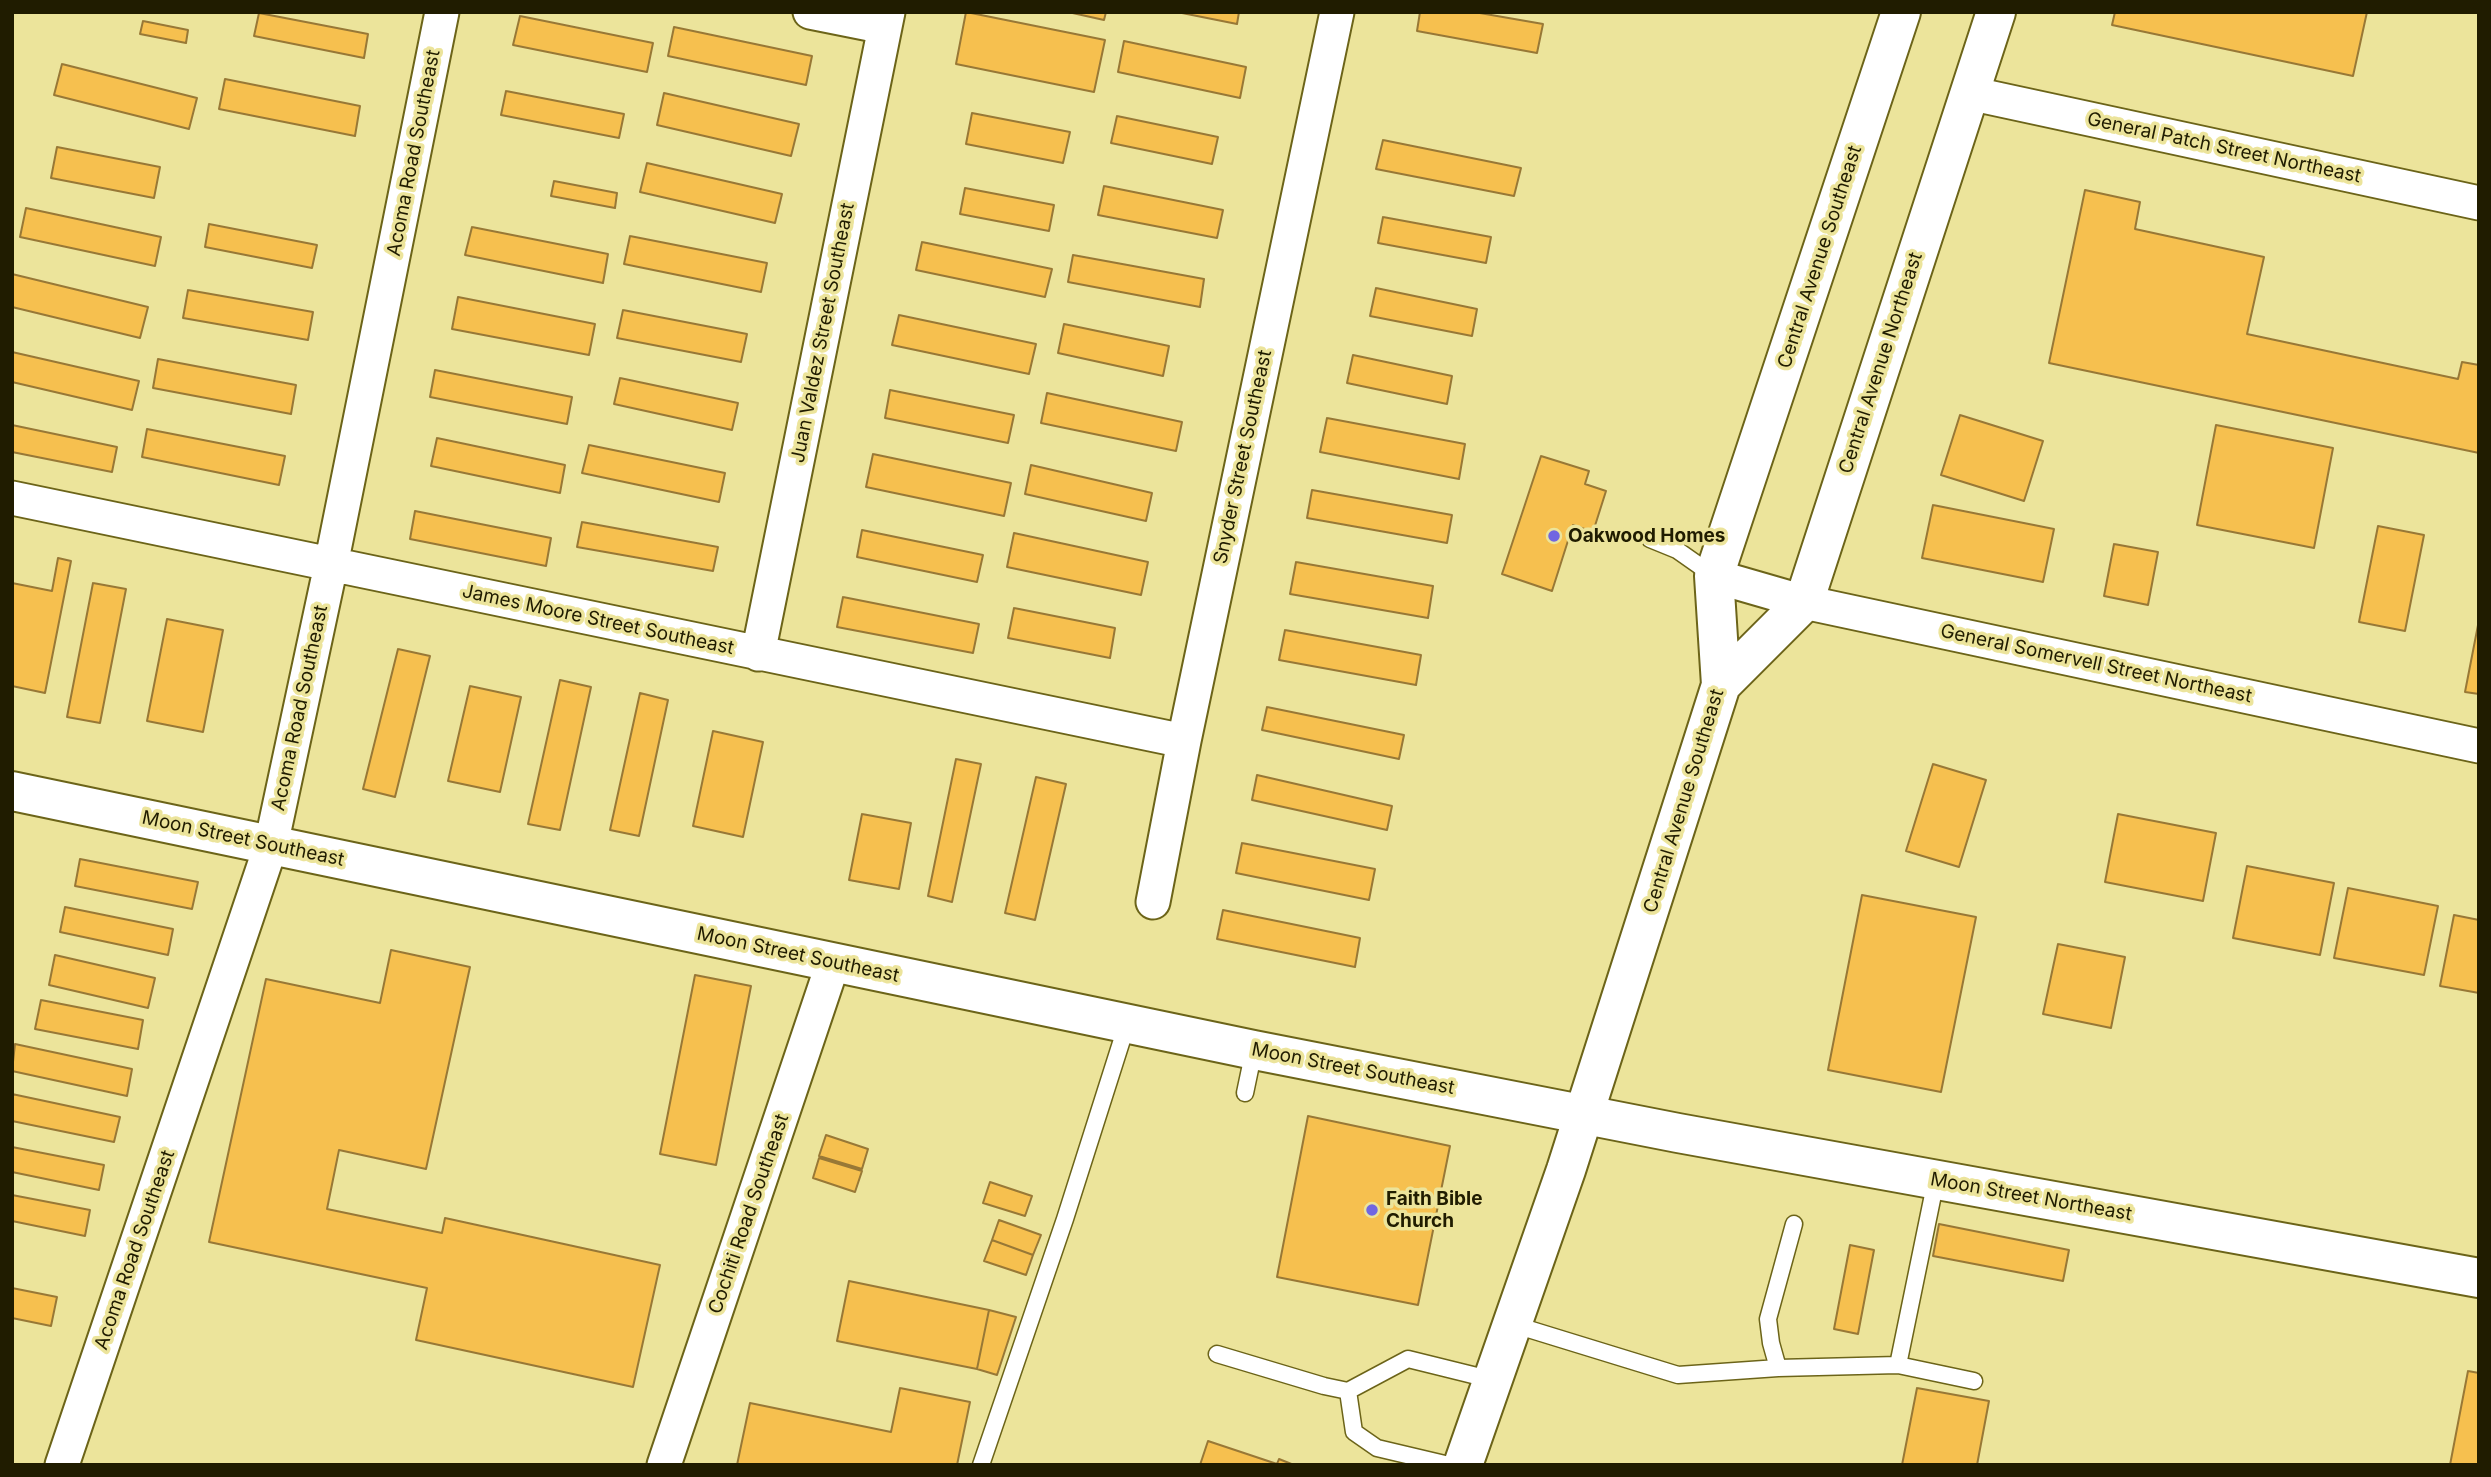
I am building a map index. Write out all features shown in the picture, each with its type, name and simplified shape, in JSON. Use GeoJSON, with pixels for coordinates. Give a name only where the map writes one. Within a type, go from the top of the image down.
{"type":"FeatureCollection","features":[{"type":"Feature","properties":{"kind":"street","name":"Acoma Road Southeast"},"geometry":{"type":"LineString","coordinates":[[62,1465],[271,845],[331,565],[442,12]]}},
{"type":"Feature","properties":{"kind":"street"},"geometry":{"type":"LineString","coordinates":[[810,12],[887,20]]}},
{"type":"Feature","properties":{"kind":"street","name":"Snyder Street Southeast"},"geometry":{"type":"LineString","coordinates":[[1153,902],[1184,741],[1337,12]]}},
{"type":"Feature","properties":{"kind":"street","name":"Central Avenue Southeast"},"geometry":{"type":"LineString","coordinates":[[1464,1465],[1584,1114],[1721,685],[1714,576],[1901,12]]}},
{"type":"Feature","properties":{"kind":"street","name":"Central Avenue Northeast"},"geometry":{"type":"LineString","coordinates":[[1721,685],[1804,602],[1996,12]]}},
{"type":"Feature","properties":{"kind":"street","name":"Juan Valdez Street Southeast"},"geometry":{"type":"LineString","coordinates":[[758,654],[887,20]]}},
{"type":"Feature","properties":{"kind":"street","name":"General Patch Street Northeast"},"geometry":{"type":"LineString","coordinates":[[1969,93],[2479,203]]}},
{"type":"Feature","properties":{"kind":"street","name":"James Moore Street Southeast"},"geometry":{"type":"LineString","coordinates":[[12,498],[1184,741]]}},
{"type":"Feature","properties":{"kind":"street","name":"General Somervell Street Northeast"},"geometry":{"type":"LineString","coordinates":[[1714,576],[1804,602],[2479,746]]}},
{"type":"Feature","properties":{"kind":"street","name":"Moon Street Southeast"},"geometry":{"type":"LineString","coordinates":[[12,791],[1127,1024],[1584,1114]]}},
{"type":"Feature","properties":{"kind":"street","name":"Cochiti Road Southeast"},"geometry":{"type":"LineString","coordinates":[[664,1465],[833,963]]}},
{"type":"Feature","properties":{"kind":"street","name":"Moon Street Northeast"},"geometry":{"type":"LineString","coordinates":[[1584,1114],[2479,1279]]}},
{"type":"Feature","properties":{"kind":"lane"},"geometry":{"type":"LineString","coordinates":[[1650,539],[1678,550],[1714,576]]}},
{"type":"Feature","properties":{"kind":"lane"},"geometry":{"type":"LineString","coordinates":[[981,1465],[1065,1219],[1127,1024]]}},
{"type":"Feature","properties":{"kind":"lane"},"geometry":{"type":"LineString","coordinates":[[1245,1093],[1254,1049]]}},
{"type":"Feature","properties":{"kind":"lane"},"geometry":{"type":"LineString","coordinates":[[1898,1365],[1937,1180]]}},
{"type":"Feature","properties":{"kind":"lane"},"geometry":{"type":"LineString","coordinates":[[1778,1368],[1770,1343],[1769,1319],[1794,1224]]}},
{"type":"Feature","properties":{"kind":"lane"},"geometry":{"type":"LineString","coordinates":[[1512,1324],[1678,1374],[1898,1365],[1974,1381]]}},
{"type":"Feature","properties":{"kind":"lane"},"geometry":{"type":"LineString","coordinates":[[1217,1354],[1324,1387],[1348,1391],[1408,1359],[1493,1380]]}},
{"type":"Feature","properties":{"kind":"lane"},"geometry":{"type":"LineString","coordinates":[[1348,1391],[1354,1432],[1377,1448],[1449,1465]]}},
{"type":"Feature","properties":{"kind":"building"},"geometry":{"type":"Polygon","coordinates":[[[966,12],[1105,40],[1094,92],[956,64],[966,12]]]}},
{"type":"Feature","properties":{"kind":"building"},"geometry":{"type":"Polygon","coordinates":[[[1068,12],[1106,12],[1104,20],[1068,12]]]}},
{"type":"Feature","properties":{"kind":"building"},"geometry":{"type":"Polygon","coordinates":[[[1177,12],[1239,12],[1237,24],[1177,12]]]}},
{"type":"Feature","properties":{"kind":"building"},"geometry":{"type":"Polygon","coordinates":[[[1420,12],[1474,12],[1543,24],[1537,53],[1417,31],[1420,12]]]}},
{"type":"Feature","properties":{"kind":"building"},"geometry":{"type":"Polygon","coordinates":[[[2115,12],[2367,12],[2353,76],[2112,25],[2115,12]]]}},
{"type":"Feature","properties":{"kind":"building"},"geometry":{"type":"Polygon","coordinates":[[[259,13],[368,34],[364,58],[254,36],[259,13]]]}},
{"type":"Feature","properties":{"kind":"building"},"geometry":{"type":"Polygon","coordinates":[[[520,16],[653,43],[647,72],[513,45],[520,16]]]}},
{"type":"Feature","properties":{"kind":"building"},"geometry":{"type":"Polygon","coordinates":[[[143,21],[188,30],[186,43],[140,34],[143,21]]]}},
{"type":"Feature","properties":{"kind":"building"},"geometry":{"type":"Polygon","coordinates":[[[674,27],[812,56],[806,85],[668,56],[674,27]]]}},
{"type":"Feature","properties":{"kind":"building"},"geometry":{"type":"Polygon","coordinates":[[[1124,41],[1246,67],[1240,98],[1118,72],[1124,41]]]}},
{"type":"Feature","properties":{"kind":"building"},"geometry":{"type":"Polygon","coordinates":[[[62,64],[197,98],[189,129],[54,95],[62,64]]]}},
{"type":"Feature","properties":{"kind":"building"},"geometry":{"type":"Polygon","coordinates":[[[225,79],[360,106],[355,136],[219,109],[225,79]]]}},
{"type":"Feature","properties":{"kind":"building"},"geometry":{"type":"Polygon","coordinates":[[[506,91],[624,114],[619,138],[501,115],[506,91]]]}},
{"type":"Feature","properties":{"kind":"building"},"geometry":{"type":"Polygon","coordinates":[[[664,93],[799,124],[791,156],[657,125],[664,93]]]}},
{"type":"Feature","properties":{"kind":"building"},"geometry":{"type":"Polygon","coordinates":[[[972,113],[1070,132],[1063,163],[966,144],[972,113]]]}},
{"type":"Feature","properties":{"kind":"building"},"geometry":{"type":"Polygon","coordinates":[[[1117,116],[1218,137],[1212,164],[1111,143],[1117,116]]]}},
{"type":"Feature","properties":{"kind":"building"},"geometry":{"type":"Polygon","coordinates":[[[1383,140],[1521,168],[1514,196],[1376,169],[1383,140]]]}},
{"type":"Feature","properties":{"kind":"building"},"geometry":{"type":"Polygon","coordinates":[[[57,147],[160,167],[154,198],[51,178],[57,147]]]}},
{"type":"Feature","properties":{"kind":"building"},"geometry":{"type":"Polygon","coordinates":[[[647,163],[782,194],[775,223],[640,192],[647,163]]]}},
{"type":"Feature","properties":{"kind":"building"},"geometry":{"type":"Polygon","coordinates":[[[554,181],[617,193],[615,208],[551,196],[554,181]]]}},
{"type":"Feature","properties":{"kind":"building"},"geometry":{"type":"Polygon","coordinates":[[[1104,186],[1223,210],[1217,238],[1098,215],[1104,186]]]}},
{"type":"Feature","properties":{"kind":"building"},"geometry":{"type":"Polygon","coordinates":[[[965,188],[1054,205],[1049,231],[960,214],[965,188]]]}},
{"type":"Feature","properties":{"kind":"building"},"geometry":{"type":"Polygon","coordinates":[[[2085,190],[2140,202],[2135,229],[2264,257],[2247,334],[2458,379],[2462,362],[2479,365],[2479,453],[2049,363],[2085,190]]]}},
{"type":"Feature","properties":{"kind":"building"},"geometry":{"type":"Polygon","coordinates":[[[26,208],[161,237],[155,266],[20,237],[26,208]]]}},
{"type":"Feature","properties":{"kind":"building"},"geometry":{"type":"Polygon","coordinates":[[[1383,217],[1491,237],[1486,263],[1378,243],[1383,217]]]}},
{"type":"Feature","properties":{"kind":"building"},"geometry":{"type":"Polygon","coordinates":[[[209,224],[317,245],[312,268],[205,247],[209,224]]]}},
{"type":"Feature","properties":{"kind":"building"},"geometry":{"type":"Polygon","coordinates":[[[472,227],[608,254],[603,283],[465,255],[472,227]]]}},
{"type":"Feature","properties":{"kind":"building"},"geometry":{"type":"Polygon","coordinates":[[[630,236],[767,263],[761,292],[624,264],[630,236]]]}},
{"type":"Feature","properties":{"kind":"building"},"geometry":{"type":"Polygon","coordinates":[[[922,242],[1052,269],[1045,297],[916,270],[922,242]]]}},
{"type":"Feature","properties":{"kind":"building"},"geometry":{"type":"Polygon","coordinates":[[[1073,255],[1204,279],[1200,307],[1068,282],[1073,255]]]}},
{"type":"Feature","properties":{"kind":"building"},"geometry":{"type":"Polygon","coordinates":[[[12,274],[148,307],[140,338],[12,307],[12,274]]]}},
{"type":"Feature","properties":{"kind":"building"},"geometry":{"type":"Polygon","coordinates":[[[1376,288],[1477,309],[1472,336],[1370,316],[1376,288]]]}},
{"type":"Feature","properties":{"kind":"building"},"geometry":{"type":"Polygon","coordinates":[[[188,290],[313,312],[308,340],[183,318],[188,290]]]}},
{"type":"Feature","properties":{"kind":"building"},"geometry":{"type":"Polygon","coordinates":[[[458,297],[595,324],[589,355],[452,329],[458,297]]]}},
{"type":"Feature","properties":{"kind":"building"},"geometry":{"type":"Polygon","coordinates":[[[623,310],[747,334],[741,362],[617,338],[623,310]]]}},
{"type":"Feature","properties":{"kind":"building"},"geometry":{"type":"Polygon","coordinates":[[[899,315],[1036,344],[1029,374],[892,345],[899,315]]]}},
{"type":"Feature","properties":{"kind":"building"},"geometry":{"type":"Polygon","coordinates":[[[1064,324],[1169,346],[1163,376],[1058,353],[1064,324]]]}},
{"type":"Feature","properties":{"kind":"building"},"geometry":{"type":"Polygon","coordinates":[[[12,352],[139,381],[132,410],[12,382],[12,352]]]}},
{"type":"Feature","properties":{"kind":"building"},"geometry":{"type":"Polygon","coordinates":[[[1353,355],[1452,376],[1447,404],[1347,383],[1353,355]]]}},
{"type":"Feature","properties":{"kind":"building"},"geometry":{"type":"Polygon","coordinates":[[[158,359],[296,385],[291,414],[153,388],[158,359]]]}},
{"type":"Feature","properties":{"kind":"building"},"geometry":{"type":"Polygon","coordinates":[[[435,370],[572,397],[567,424],[430,397],[435,370]]]}},
{"type":"Feature","properties":{"kind":"building"},"geometry":{"type":"Polygon","coordinates":[[[620,378],[738,403],[732,430],[614,404],[620,378]]]}},
{"type":"Feature","properties":{"kind":"building"},"geometry":{"type":"Polygon","coordinates":[[[890,390],[1014,415],[1008,443],[885,418],[890,390]]]}},
{"type":"Feature","properties":{"kind":"building"},"geometry":{"type":"Polygon","coordinates":[[[1047,393],[1182,422],[1176,451],[1041,423],[1047,393]]]}},
{"type":"Feature","properties":{"kind":"building"},"geometry":{"type":"Polygon","coordinates":[[[1960,415],[2043,441],[2024,501],[1941,475],[1960,415]]]}},
{"type":"Feature","properties":{"kind":"building"},"geometry":{"type":"Polygon","coordinates":[[[1327,418],[1465,444],[1459,479],[1320,452],[1327,418]]]}},
{"type":"Feature","properties":{"kind":"building"},"geometry":{"type":"Polygon","coordinates":[[[12,425],[117,447],[112,472],[12,452],[12,425]]]}},
{"type":"Feature","properties":{"kind":"building"},"geometry":{"type":"Polygon","coordinates":[[[2216,425],[2333,448],[2314,548],[2197,525],[2216,425]]]}},
{"type":"Feature","properties":{"kind":"building"},"geometry":{"type":"Polygon","coordinates":[[[147,429],[285,456],[279,485],[142,457],[147,429]]]}},
{"type":"Feature","properties":{"kind":"building"},"geometry":{"type":"Polygon","coordinates":[[[437,438],[565,465],[560,493],[431,466],[437,438]]]}},
{"type":"Feature","properties":{"kind":"building"},"geometry":{"type":"Polygon","coordinates":[[[589,445],[725,473],[719,502],[582,473],[589,445]]]}},
{"type":"Feature","properties":{"kind":"building"},"geometry":{"type":"Polygon","coordinates":[[[873,454],[1011,483],[1004,516],[866,487],[873,454]]]}},
{"type":"Feature","properties":{"kind":"building"},"geometry":{"type":"Polygon","coordinates":[[[1541,456],[1589,471],[1585,484],[1606,491],[1593,532],[1573,525],[1552,591],[1502,574],[1541,456]]]}},
{"type":"Feature","properties":{"kind":"building"},"geometry":{"type":"Polygon","coordinates":[[[1031,465],[1152,493],[1146,521],[1025,494],[1031,465]]]}},
{"type":"Feature","properties":{"kind":"building"},"geometry":{"type":"Polygon","coordinates":[[[1312,490],[1452,515],[1447,543],[1307,518],[1312,490]]]}},
{"type":"Feature","properties":{"kind":"building"},"geometry":{"type":"Polygon","coordinates":[[[1933,505],[2054,529],[2043,582],[1922,558],[1933,505]]]}},
{"type":"Feature","properties":{"kind":"building"},"geometry":{"type":"Polygon","coordinates":[[[415,511],[551,538],[546,566],[410,539],[415,511]]]}},
{"type":"Feature","properties":{"kind":"building"},"geometry":{"type":"Polygon","coordinates":[[[582,522],[718,547],[713,571],[577,547],[582,522]]]}},
{"type":"Feature","properties":{"kind":"building"},"geometry":{"type":"Polygon","coordinates":[[[2378,526],[2424,535],[2405,631],[2359,622],[2378,526]]]}},
{"type":"Feature","properties":{"kind":"building"},"geometry":{"type":"Polygon","coordinates":[[[862,530],[983,555],[977,582],[857,557],[862,530]]]}},
{"type":"Feature","properties":{"kind":"building"},"geometry":{"type":"Polygon","coordinates":[[[1014,533],[1148,562],[1141,595],[1007,567],[1014,533]]]}},
{"type":"Feature","properties":{"kind":"building"},"geometry":{"type":"Polygon","coordinates":[[[2114,544],[2158,552],[2148,605],[2104,596],[2114,544]]]}},
{"type":"Feature","properties":{"kind":"building"},"geometry":{"type":"Polygon","coordinates":[[[58,558],[71,561],[45,693],[12,686],[12,583],[52,591],[58,558]]]}},
{"type":"Feature","properties":{"kind":"building"},"geometry":{"type":"Polygon","coordinates":[[[1296,562],[1433,586],[1428,618],[1290,594],[1296,562]]]}},
{"type":"Feature","properties":{"kind":"building"},"geometry":{"type":"Polygon","coordinates":[[[93,583],[126,589],[100,723],[67,717],[93,583]]]}},
{"type":"Feature","properties":{"kind":"building"},"geometry":{"type":"Polygon","coordinates":[[[843,597],[979,624],[973,653],[837,627],[843,597]]]}},
{"type":"Feature","properties":{"kind":"building"},"geometry":{"type":"Polygon","coordinates":[[[1014,608],[1115,628],[1110,658],[1008,638],[1014,608]]]}},
{"type":"Feature","properties":{"kind":"building"},"geometry":{"type":"Polygon","coordinates":[[[167,619],[223,630],[203,732],[147,721],[167,619]]]}},
{"type":"Feature","properties":{"kind":"building"},"geometry":{"type":"Polygon","coordinates":[[[2479,620],[2479,694],[2465,692],[2479,620]]]}},
{"type":"Feature","properties":{"kind":"building"},"geometry":{"type":"Polygon","coordinates":[[[1285,630],[1421,655],[1416,685],[1279,660],[1285,630]]]}},
{"type":"Feature","properties":{"kind":"building"},"geometry":{"type":"Polygon","coordinates":[[[398,649],[430,656],[395,797],[363,789],[398,649]]]}},
{"type":"Feature","properties":{"kind":"building"},"geometry":{"type":"Polygon","coordinates":[[[560,680],[591,687],[560,830],[528,824],[560,680]]]}},
{"type":"Feature","properties":{"kind":"building"},"geometry":{"type":"Polygon","coordinates":[[[470,686],[521,697],[500,792],[448,781],[470,686]]]}},
{"type":"Feature","properties":{"kind":"building"},"geometry":{"type":"Polygon","coordinates":[[[640,693],[668,700],[639,836],[610,830],[640,693]]]}},
{"type":"Feature","properties":{"kind":"building"},"geometry":{"type":"Polygon","coordinates":[[[1267,707],[1404,735],[1399,759],[1262,730],[1267,707]]]}},
{"type":"Feature","properties":{"kind":"building"},"geometry":{"type":"Polygon","coordinates":[[[713,731],[763,742],[743,837],[693,826],[713,731]]]}},
{"type":"Feature","properties":{"kind":"building"},"geometry":{"type":"Polygon","coordinates":[[[956,759],[981,764],[952,902],[928,896],[956,759]]]}},
{"type":"Feature","properties":{"kind":"building"},"geometry":{"type":"Polygon","coordinates":[[[1933,764],[1986,780],[1959,867],[1906,851],[1933,764]]]}},
{"type":"Feature","properties":{"kind":"building"},"geometry":{"type":"Polygon","coordinates":[[[1257,775],[1392,806],[1387,830],[1252,800],[1257,775]]]}},
{"type":"Feature","properties":{"kind":"building"},"geometry":{"type":"Polygon","coordinates":[[[1036,777],[1066,784],[1035,920],[1005,913],[1036,777]]]}},
{"type":"Feature","properties":{"kind":"building"},"geometry":{"type":"Polygon","coordinates":[[[862,814],[911,823],[899,889],[849,880],[862,814]]]}},
{"type":"Feature","properties":{"kind":"building"},"geometry":{"type":"Polygon","coordinates":[[[2118,814],[2216,833],[2203,901],[2105,882],[2118,814]]]}},
{"type":"Feature","properties":{"kind":"building"},"geometry":{"type":"Polygon","coordinates":[[[1242,843],[1375,869],[1369,900],[1236,873],[1242,843]]]}},
{"type":"Feature","properties":{"kind":"building"},"geometry":{"type":"Polygon","coordinates":[[[80,859],[198,882],[192,909],[75,886],[80,859]]]}},
{"type":"Feature","properties":{"kind":"building"},"geometry":{"type":"Polygon","coordinates":[[[2247,866],[2334,883],[2320,955],[2233,938],[2247,866]]]}},
{"type":"Feature","properties":{"kind":"building"},"geometry":{"type":"Polygon","coordinates":[[[2348,888],[2438,906],[2424,975],[2334,958],[2348,888]]]}},
{"type":"Feature","properties":{"kind":"building"},"geometry":{"type":"Polygon","coordinates":[[[1862,895],[1976,917],[1941,1092],[1828,1070],[1862,895]]]}},
{"type":"Feature","properties":{"kind":"building"},"geometry":{"type":"Polygon","coordinates":[[[65,907],[173,929],[168,955],[60,932],[65,907]]]}},
{"type":"Feature","properties":{"kind":"building"},"geometry":{"type":"Polygon","coordinates":[[[1223,910],[1360,938],[1355,967],[1217,939],[1223,910]]]}},
{"type":"Feature","properties":{"kind":"building"},"geometry":{"type":"Polygon","coordinates":[[[2454,915],[2479,920],[2479,993],[2440,986],[2454,915]]]}},
{"type":"Feature","properties":{"kind":"building"},"geometry":{"type":"Polygon","coordinates":[[[2058,944],[2125,957],[2111,1028],[2043,1014],[2058,944]]]}},
{"type":"Feature","properties":{"kind":"building"},"geometry":{"type":"Polygon","coordinates":[[[391,950],[470,967],[426,1169],[339,1150],[327,1209],[442,1233],[445,1218],[660,1265],[633,1387],[416,1340],[427,1288],[209,1242],[266,979],[380,1003],[391,950]]]}},
{"type":"Feature","properties":{"kind":"building"},"geometry":{"type":"Polygon","coordinates":[[[55,955],[155,978],[148,1008],[49,985],[55,955]]]}},
{"type":"Feature","properties":{"kind":"building"},"geometry":{"type":"Polygon","coordinates":[[[695,975],[751,986],[716,1165],[660,1154],[695,975]]]}},
{"type":"Feature","properties":{"kind":"building"},"geometry":{"type":"Polygon","coordinates":[[[41,1000],[143,1020],[138,1049],[35,1029],[41,1000]]]}},
{"type":"Feature","properties":{"kind":"building"},"geometry":{"type":"Polygon","coordinates":[[[15,1044],[132,1069],[127,1096],[12,1071],[15,1044]]]}},
{"type":"Feature","properties":{"kind":"building"},"geometry":{"type":"Polygon","coordinates":[[[12,1094],[120,1117],[114,1142],[12,1121],[12,1094]]]}},
{"type":"Feature","properties":{"kind":"building"},"geometry":{"type":"Polygon","coordinates":[[[1308,1116],[1450,1146],[1418,1305],[1277,1277],[1308,1116]]]}},
{"type":"Feature","properties":{"kind":"building"},"geometry":{"type":"Polygon","coordinates":[[[826,1135],[868,1149],[862,1169],[819,1156],[826,1135]]]}},
{"type":"Feature","properties":{"kind":"building"},"geometry":{"type":"Polygon","coordinates":[[[12,1147],[104,1165],[99,1190],[12,1172],[12,1147]]]}},
{"type":"Feature","properties":{"kind":"building"},"geometry":{"type":"Polygon","coordinates":[[[819,1158],[862,1171],[855,1192],[813,1178],[819,1158]]]}},
{"type":"Feature","properties":{"kind":"building"},"geometry":{"type":"Polygon","coordinates":[[[990,1182],[1032,1196],[1025,1216],[983,1203],[990,1182]]]}},
{"type":"Feature","properties":{"kind":"building"},"geometry":{"type":"Polygon","coordinates":[[[12,1195],[90,1210],[85,1236],[12,1221],[12,1195]]]}},
{"type":"Feature","properties":{"kind":"building"},"geometry":{"type":"Polygon","coordinates":[[[999,1220],[1041,1235],[1033,1255],[992,1240],[999,1220]]]}},
{"type":"Feature","properties":{"kind":"building"},"geometry":{"type":"Polygon","coordinates":[[[1939,1224],[2069,1250],[2063,1281],[1933,1256],[1939,1224]]]}},
{"type":"Feature","properties":{"kind":"building"},"geometry":{"type":"Polygon","coordinates":[[[992,1240],[1033,1255],[1026,1275],[984,1261],[992,1240]]]}},
{"type":"Feature","properties":{"kind":"building"},"geometry":{"type":"Polygon","coordinates":[[[1850,1245],[1874,1250],[1858,1334],[1834,1329],[1850,1245]]]}},
{"type":"Feature","properties":{"kind":"building"},"geometry":{"type":"Polygon","coordinates":[[[849,1281],[989,1310],[977,1369],[837,1341],[849,1281]]]}},
{"type":"Feature","properties":{"kind":"building"},"geometry":{"type":"Polygon","coordinates":[[[12,1288],[57,1297],[51,1326],[12,1318],[12,1288]]]}},
{"type":"Feature","properties":{"kind":"building"},"geometry":{"type":"Polygon","coordinates":[[[989,1310],[1016,1317],[997,1375],[977,1369],[989,1310]]]}},
{"type":"Feature","properties":{"kind":"building"},"geometry":{"type":"Polygon","coordinates":[[[2468,1371],[2479,1373],[2479,1465],[2450,1465],[2468,1371]]]}},
{"type":"Feature","properties":{"kind":"building"},"geometry":{"type":"Polygon","coordinates":[[[900,1388],[970,1402],[957,1465],[737,1465],[750,1403],[891,1432],[900,1388]]]}},
{"type":"Feature","properties":{"kind":"building"},"geometry":{"type":"Polygon","coordinates":[[[1917,1388],[1989,1401],[1977,1465],[1902,1465],[1917,1388]]]}},
{"type":"Feature","properties":{"kind":"building"},"geometry":{"type":"Polygon","coordinates":[[[1208,1441],[1277,1464],[1279,1459],[1294,1465],[1200,1465],[1208,1441]]]}},
{"type":"Feature","properties":{"kind":"place","name":"Oakwood Homes"},"geometry":{"type":"Point","coordinates":[1554,536]}},
{"type":"Feature","properties":{"kind":"place","name":"Faith Bible Church"},"geometry":{"type":"Point","coordinates":[1372,1210]}}]}
